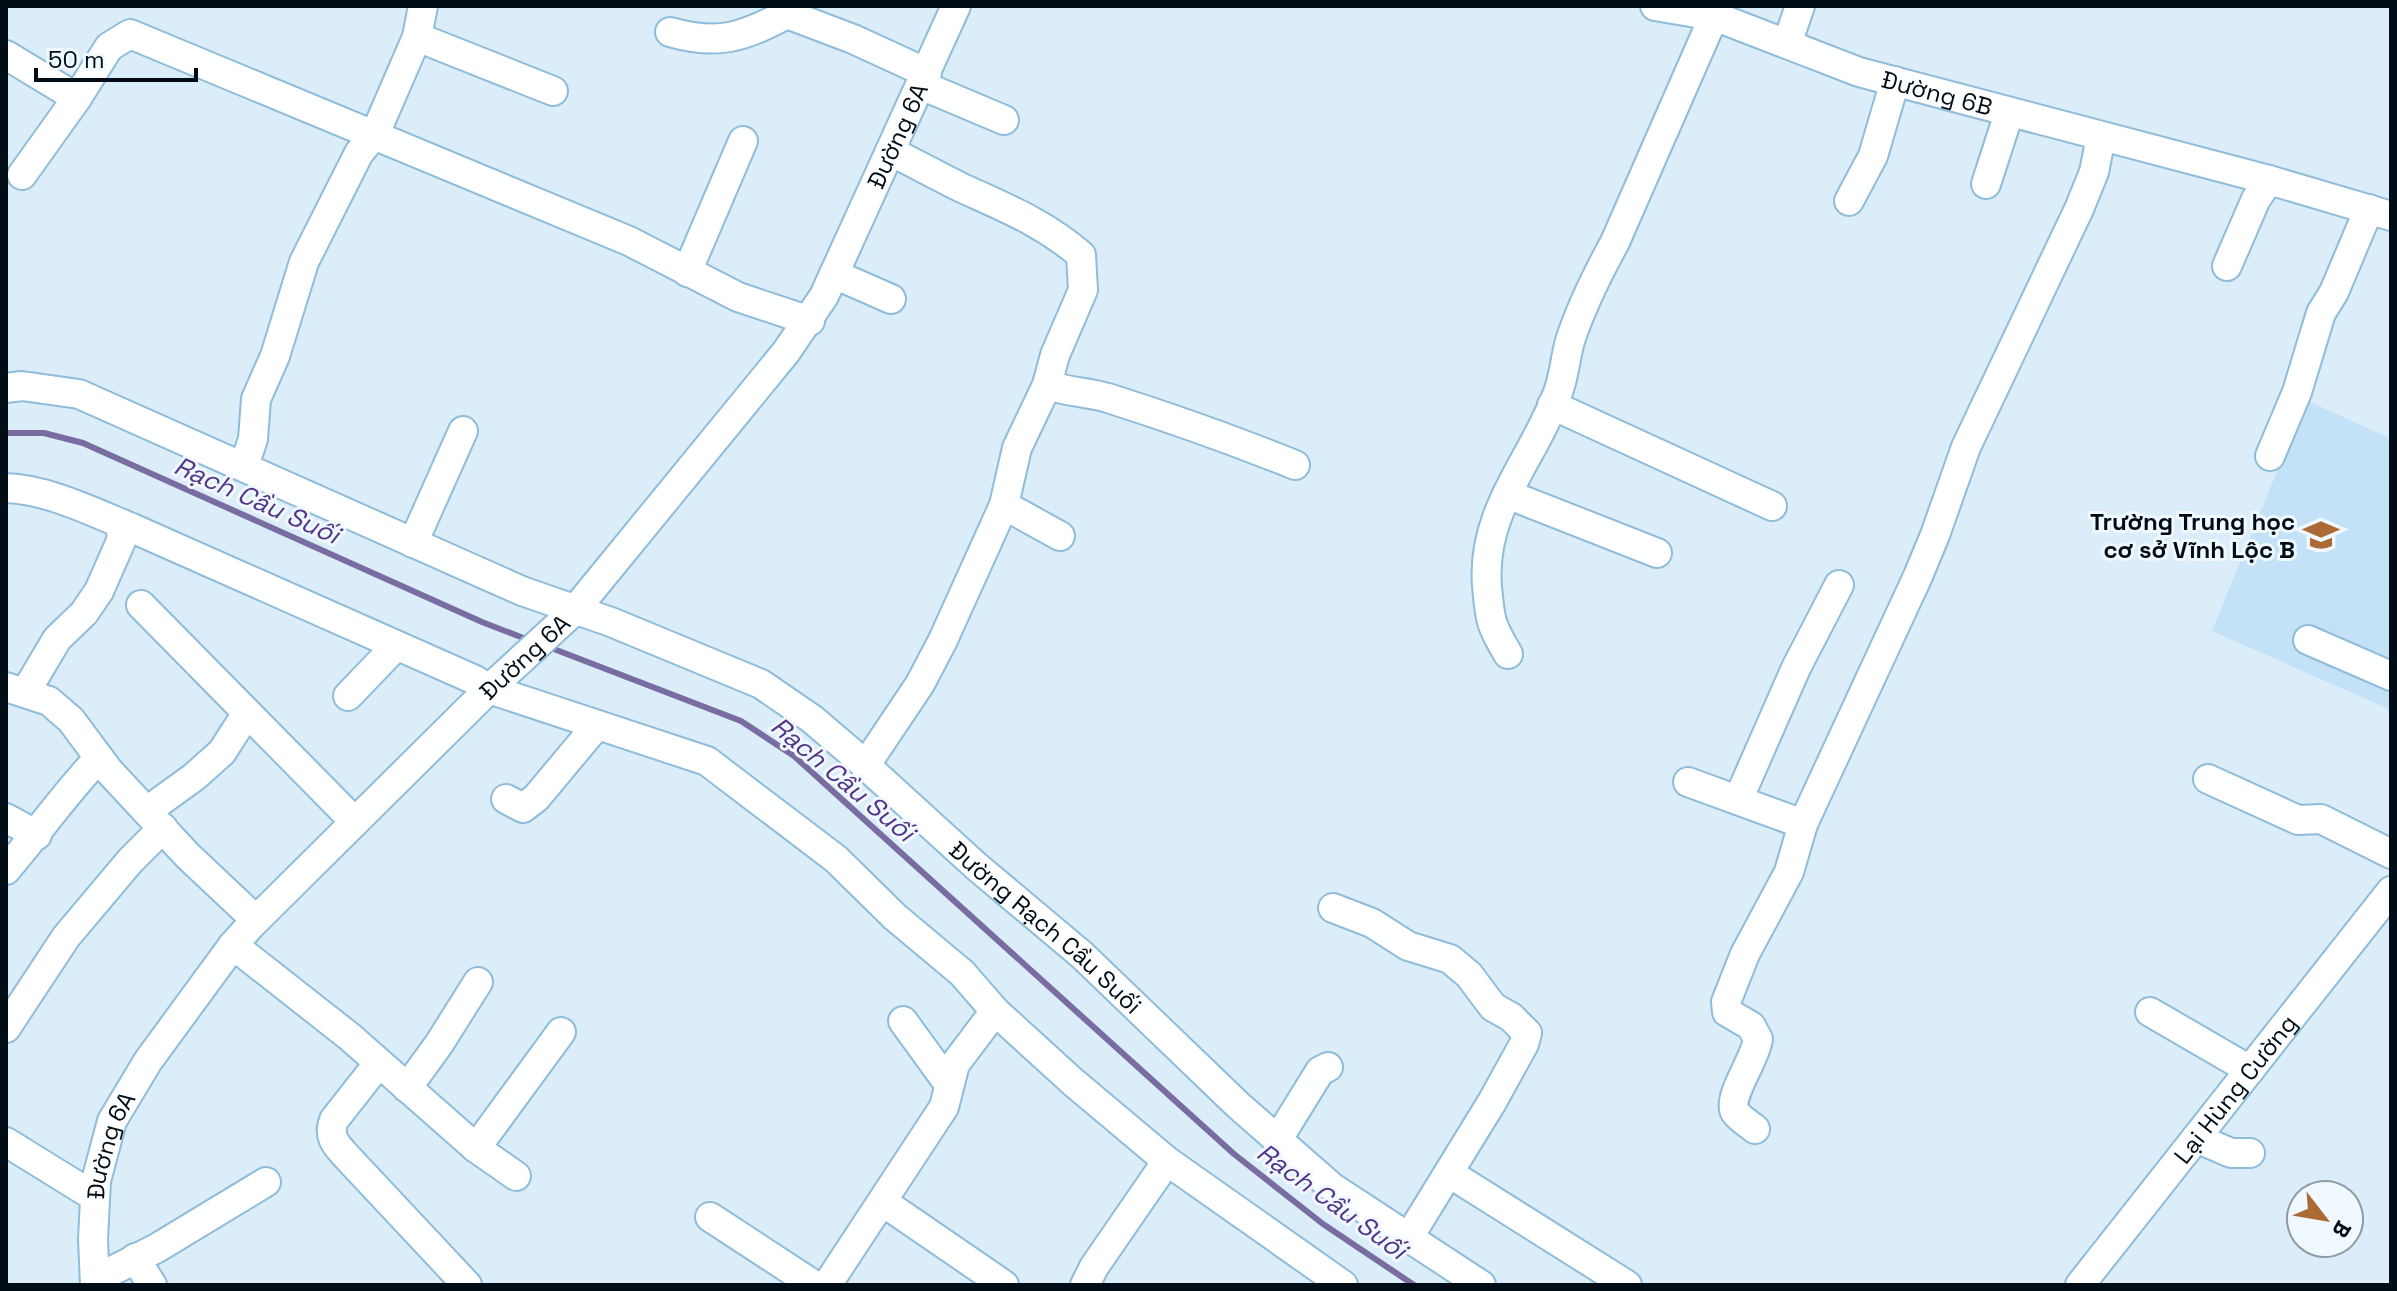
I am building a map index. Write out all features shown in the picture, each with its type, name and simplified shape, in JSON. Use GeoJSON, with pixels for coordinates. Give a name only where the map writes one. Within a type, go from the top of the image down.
{"type":"FeatureCollection","features":[{"type":"Feature","properties":{"kind":"street"},"geometry":{"type":"LineString","coordinates":[[244,466],[253,439],[256,399],[275,356],[304,262],[359,153],[375,134],[417,37],[423,6]]}},
{"type":"Feature","properties":{"kind":"street","name":"Đường 6A"},"geometry":{"type":"LineString","coordinates":[[96,1284],[93,1239],[96,1181],[112,1121],[148,1061],[233,945],[256,920],[493,686],[571,614],[810,321],[956,6]]}},
{"type":"Feature","properties":{"kind":"street","name":"Đường 6B"},"geometry":{"type":"LineString","coordinates":[[1655,6],[1714,16],[1859,72],[2264,179]]}},
{"type":"Feature","properties":{"kind":"street"},"geometry":{"type":"LineString","coordinates":[[1787,44],[1800,6]]}},
{"type":"Feature","properties":{"kind":"street"},"geometry":{"type":"LineString","coordinates":[[670,32],[698,40],[741,36],[785,10],[853,39],[1004,120]]}},
{"type":"Feature","properties":{"kind":"street"},"geometry":{"type":"LineString","coordinates":[[1508,654],[1490,626],[1485,563],[1490,534],[1552,405],[1570,342],[1598,274],[1714,16]]}},
{"type":"Feature","properties":{"kind":"street"},"geometry":{"type":"LineString","coordinates":[[22,175],[109,47],[130,34],[629,241],[738,297],[810,321]]}},
{"type":"Feature","properties":{"kind":"street"},"geometry":{"type":"LineString","coordinates":[[417,37],[553,91]]}},
{"type":"Feature","properties":{"kind":"street"},"geometry":{"type":"LineString","coordinates":[[6,55],[77,98]]}},
{"type":"Feature","properties":{"kind":"street"},"geometry":{"type":"LineString","coordinates":[[1849,201],[1873,156],[1895,81]]}},
{"type":"Feature","properties":{"kind":"street"},"geometry":{"type":"LineString","coordinates":[[1986,184],[2009,113]]}},
{"type":"Feature","properties":{"kind":"street"},"geometry":{"type":"LineString","coordinates":[[1755,1129],[1736,1113],[1734,1106],[1738,1087],[1749,1068],[1758,1039],[1751,1026],[1727,1012],[1726,1002],[1745,954],[1789,872],[1803,824],[1918,576],[1966,447],[2079,209],[2094,172],[2101,137]]}},
{"type":"Feature","properties":{"kind":"street"},"geometry":{"type":"LineString","coordinates":[[687,272],[743,141]]}},
{"type":"Feature","properties":{"kind":"street"},"geometry":{"type":"LineString","coordinates":[[865,766],[920,684],[943,640],[1004,505],[1017,448],[1047,385],[1055,355],[1083,290],[1081,255],[1062,239],[1021,213],[962,188],[890,151]]}},
{"type":"Feature","properties":{"kind":"street"},"geometry":{"type":"LineString","coordinates":[[2227,266],[2264,179],[2380,212],[2321,313],[2297,392],[2270,456]]}},
{"type":"Feature","properties":{"kind":"street"},"geometry":{"type":"LineString","coordinates":[[834,274],[891,299]]}},
{"type":"Feature","properties":{"kind":"street"},"geometry":{"type":"LineString","coordinates":[[1047,385],[1063,391],[1089,393],[1199,426],[1295,465]]}},
{"type":"Feature","properties":{"kind":"street","name":"Đường Rạch Cầu Suối"},"geometry":{"type":"LineString","coordinates":[[6,388],[22,386],[79,394],[571,614],[761,684],[812,719],[976,866],[1082,955],[1239,1106],[1333,1188],[1481,1285]]}},
{"type":"Feature","properties":{"kind":"street"},"geometry":{"type":"LineString","coordinates":[[1552,405],[1772,506]]}},
{"type":"Feature","properties":{"kind":"street"},"geometry":{"type":"LineString","coordinates":[[413,543],[463,431]]}},
{"type":"Feature","properties":{"kind":"street"},"geometry":{"type":"LineString","coordinates":[[6,488],[18,488],[81,507],[475,680],[707,761],[836,859],[895,917],[962,973],[995,1011],[1167,1161],[1343,1285]]}},
{"type":"Feature","properties":{"kind":"street"},"geometry":{"type":"LineString","coordinates":[[1507,494],[1657,553]]}},
{"type":"Feature","properties":{"kind":"street"},"geometry":{"type":"LineString","coordinates":[[1004,505],[1060,536]]}},
{"type":"Feature","properties":{"kind":"street"},"geometry":{"type":"LineString","coordinates":[[122,524],[121,541],[99,591],[84,613],[57,639],[16,690],[49,701],[71,720],[99,758],[155,820],[256,920]]}},
{"type":"Feature","properties":{"kind":"street"},"geometry":{"type":"LineString","coordinates":[[1738,800],[1796,668],[1839,585]]}},
{"type":"Feature","properties":{"kind":"street"},"geometry":{"type":"LineString","coordinates":[[141,605],[355,822]]}},
{"type":"Feature","properties":{"kind":"street"},"geometry":{"type":"LineString","coordinates":[[2308,640],[2391,676]]}},
{"type":"Feature","properties":{"kind":"street"},"geometry":{"type":"LineString","coordinates":[[348,696],[396,646]]}},
{"type":"Feature","properties":{"kind":"street"},"geometry":{"type":"LineString","coordinates":[[6,1028],[66,937],[130,861],[155,820],[222,752],[247,713]]}},
{"type":"Feature","properties":{"kind":"street"},"geometry":{"type":"LineString","coordinates":[[506,799],[523,808],[536,798],[597,725]]}},
{"type":"Feature","properties":{"kind":"street"},"geometry":{"type":"LineString","coordinates":[[6,870],[37,835],[69,788],[99,758]]}},
{"type":"Feature","properties":{"kind":"street"},"geometry":{"type":"LineString","coordinates":[[2208,779],[2298,820],[2321,819],[2391,854]]}},
{"type":"Feature","properties":{"kind":"street"},"geometry":{"type":"LineString","coordinates":[[1688,782],[1803,824]]}},
{"type":"Feature","properties":{"kind":"street"},"geometry":{"type":"LineString","coordinates":[[6,818],[37,835]]}},
{"type":"Feature","properties":{"kind":"street","name":"Lại Hùng Cường"},"geometry":{"type":"LineString","coordinates":[[2080,1285],[2391,891]]}},
{"type":"Feature","properties":{"kind":"street"},"geometry":{"type":"LineString","coordinates":[[1333,908],[1372,923],[1408,946],[1450,959],[1469,975],[1493,1007],[1511,1017],[1527,1033],[1492,1102],[1409,1237]]}},
{"type":"Feature","properties":{"kind":"street"},"geometry":{"type":"LineString","coordinates":[[233,945],[338,1028],[476,1148],[516,1176]]}},
{"type":"Feature","properties":{"kind":"street"},"geometry":{"type":"LineString","coordinates":[[407,1088],[478,982]]}},
{"type":"Feature","properties":{"kind":"street"},"geometry":{"type":"LineString","coordinates":[[827,1285],[944,1107],[955,1064],[995,1011]]}},
{"type":"Feature","properties":{"kind":"street"},"geometry":{"type":"LineString","coordinates":[[2150,1012],[2250,1070]]}},
{"type":"Feature","properties":{"kind":"street"},"geometry":{"type":"LineString","coordinates":[[903,1021],[948,1083]]}},
{"type":"Feature","properties":{"kind":"street"},"geometry":{"type":"LineString","coordinates":[[476,1148],[561,1032]]}},
{"type":"Feature","properties":{"kind":"street"},"geometry":{"type":"LineString","coordinates":[[378,1064],[334,1120],[331,1136],[467,1285]]}},
{"type":"Feature","properties":{"kind":"street"},"geometry":{"type":"LineString","coordinates":[[1278,1139],[1320,1071],[1328,1067]]}},
{"type":"Feature","properties":{"kind":"street"},"geometry":{"type":"LineString","coordinates":[[2196,1138],[2231,1153],[2250,1153]]}},
{"type":"Feature","properties":{"kind":"street"},"geometry":{"type":"LineString","coordinates":[[6,1142],[95,1197]]}},
{"type":"Feature","properties":{"kind":"street"},"geometry":{"type":"LineString","coordinates":[[1085,1285],[1094,1267],[1167,1161]]}},
{"type":"Feature","properties":{"kind":"street"},"geometry":{"type":"LineString","coordinates":[[1449,1173],[1627,1285]]}},
{"type":"Feature","properties":{"kind":"street"},"geometry":{"type":"LineString","coordinates":[[96,1284],[106,1274],[266,1182]]}},
{"type":"Feature","properties":{"kind":"street"},"geometry":{"type":"LineString","coordinates":[[883,1202],[1004,1285]]}},
{"type":"Feature","properties":{"kind":"street"},"geometry":{"type":"LineString","coordinates":[[710,1217],[814,1285]]}},
{"type":"Feature","properties":{"kind":"street"},"geometry":{"type":"LineString","coordinates":[[135,1258],[152,1285]]}},
{"type":"Feature","properties":{"kind":"shaded area","name":"Trường Trung học cơ sở Vĩnh Lộc B"},"geometry":{"type":"Polygon","coordinates":[[[2306,400],[2391,439],[2391,710],[2212,631],[2306,400]]]}},
{"type":"Feature","properties":{"kind":"waterway","name":"Rạch Cầu Suối"},"geometry":{"type":"LineString","coordinates":[[6,433],[44,433],[83,443],[482,622],[531,641]]}},
{"type":"Feature","properties":{"kind":"waterway","name":"Rạch Cầu Suối"},"geometry":{"type":"LineString","coordinates":[[546,646],[741,721],[794,756],[1234,1154],[1323,1224],[1414,1285]]}},
{"type":"Feature","properties":{"kind":"place","name":"Trường Trung học cơ sở Vĩnh Lộc B"},"geometry":{"type":"Point","coordinates":[2321,535]}}]}
